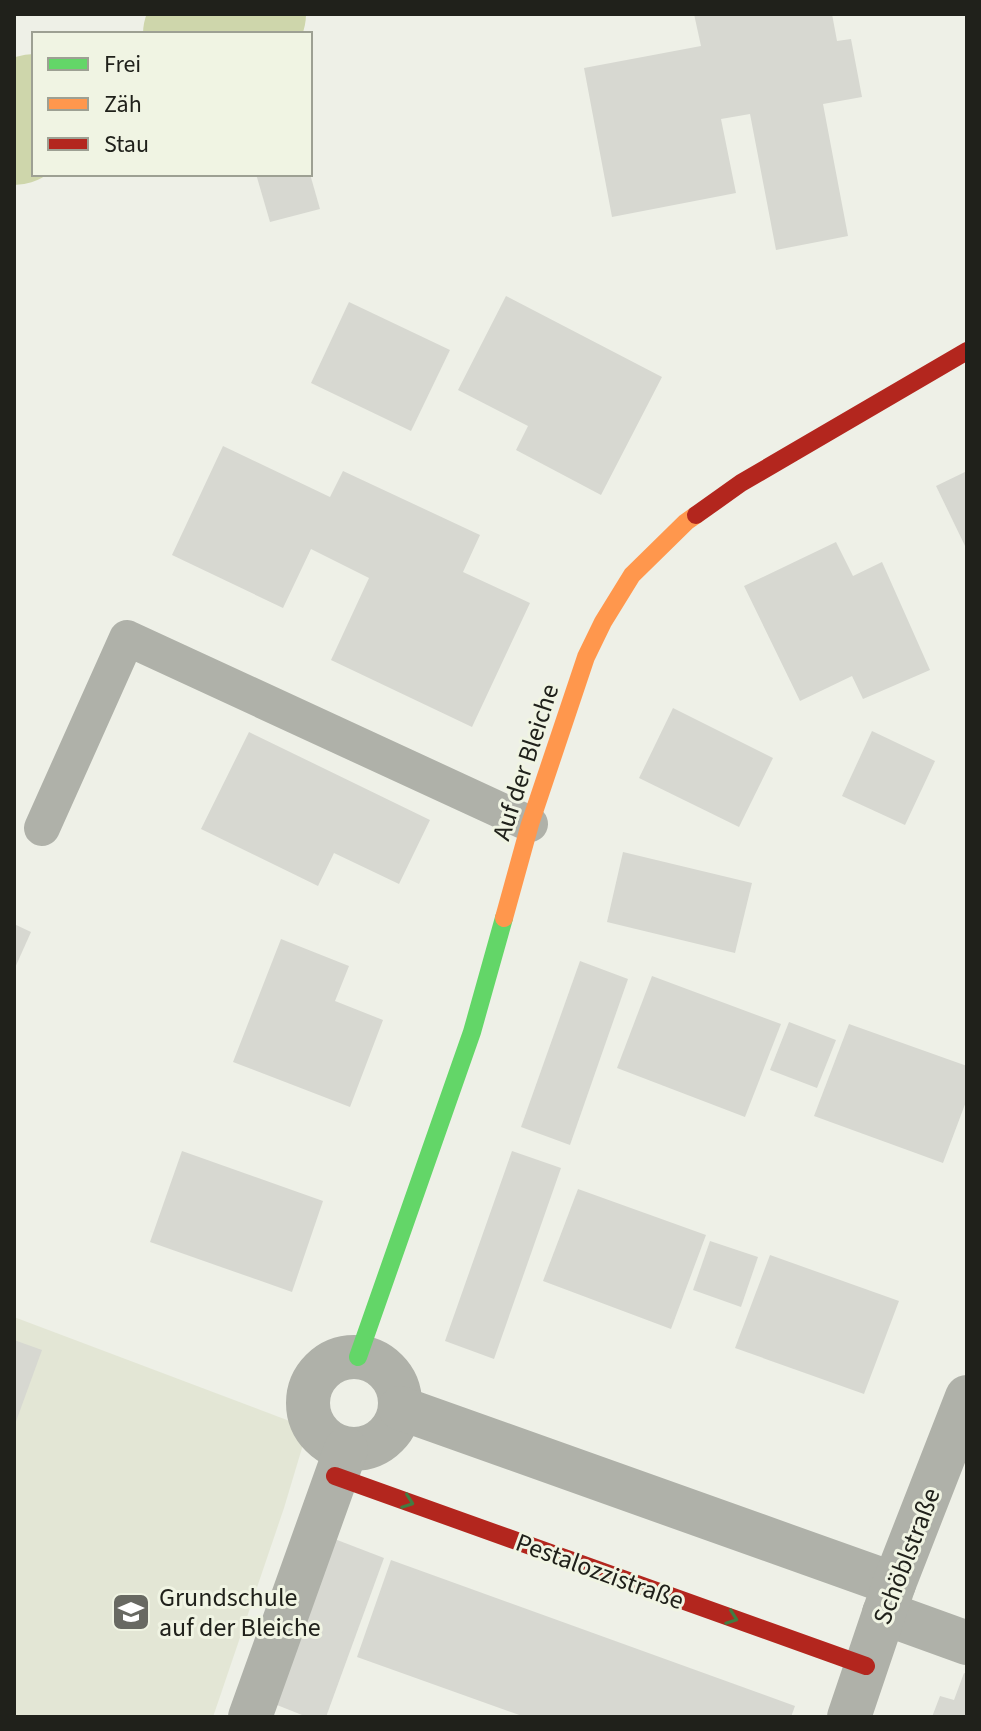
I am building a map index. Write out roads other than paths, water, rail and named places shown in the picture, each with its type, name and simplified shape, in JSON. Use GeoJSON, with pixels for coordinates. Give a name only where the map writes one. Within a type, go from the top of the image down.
{"type":"FeatureCollection","features":[{"type":"Feature","properties":{"kind":"street","name":"Auf der Bleiche"},"geometry":{"type":"LineString","coordinates":[[358,1357],[472,1032],[530,824],[586,657],[603,622],[632,575],[686,522],[741,483],[967,351]]}},
{"type":"Feature","properties":{"kind":"street"},"geometry":{"type":"LineString","coordinates":[[250,1717],[340,1462],[334,1444],[315,1427],[308,1402],[311,1387],[329,1365],[343,1358],[358,1357],[385,1368],[399,1393],[400,1408],[396,1423],[388,1435],[340,1462]]}},
{"type":"Feature","properties":{"kind":"street","name":"Schöblstraße"},"geometry":{"type":"LineString","coordinates":[[849,1717],[889,1598],[967,1397]]}},
{"type":"Feature","properties":{"kind":"street"},"geometry":{"type":"LineString","coordinates":[[400,1408],[889,1598],[967,1643]]}},
{"type":"Feature","properties":{"kind":"street","name":"Pestalozzistraße"},"geometry":{"type":"LineString","coordinates":[[340,1462],[866,1666]]}},
{"type":"Feature","properties":{"kind":"lane"},"geometry":{"type":"LineString","coordinates":[[42,828],[127,638],[530,824]]}},
{"type":"Feature","properties":{"kind":"waterway"},"geometry":{"type":"LineString","coordinates":[[205,32],[249,14]]}},
{"type":"Feature","properties":{"kind":"waterway"},"geometry":{"type":"LineString","coordinates":[[14,128],[32,113]]}},
{"type":"Feature","properties":{"kind":"place","name":"Grundschule auf der Bleiche"},"geometry":{"type":"Point","coordinates":[131,1612]}}]}
